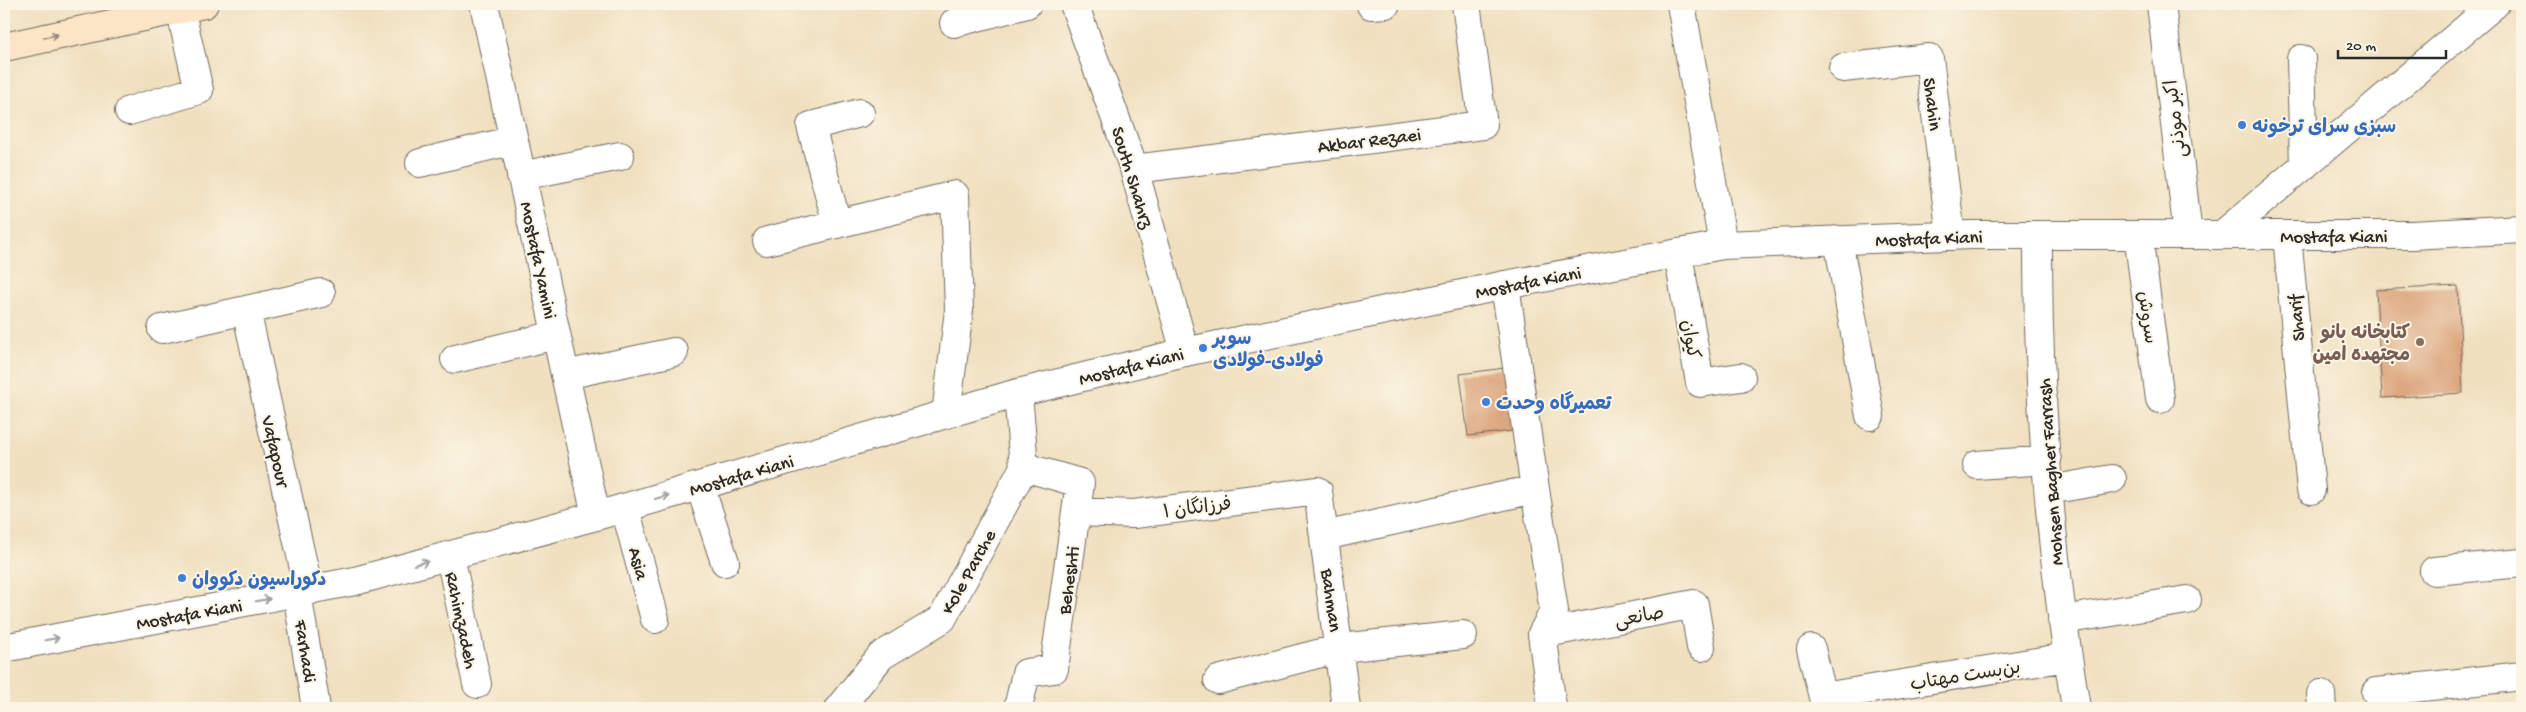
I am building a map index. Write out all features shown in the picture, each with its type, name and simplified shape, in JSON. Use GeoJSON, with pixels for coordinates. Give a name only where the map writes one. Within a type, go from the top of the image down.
{"type":"FeatureCollection","features":[{"type":"Feature","properties":{"kind":"main road"},"geometry":{"type":"LineString","coordinates":[[4,47],[188,5]]}},
{"type":"Feature","properties":{"kind":"street","name":"Mostafa Yamini"},"geometry":{"type":"LineString","coordinates":[[484,4],[596,516]]}},
{"type":"Feature","properties":{"kind":"street"},"geometry":{"type":"LineString","coordinates":[[954,23],[1027,4]]}},
{"type":"Feature","properties":{"kind":"street","name":"South Shahrz"},"geometry":{"type":"LineString","coordinates":[[1074,4],[1134,169],[1185,352]]}},
{"type":"Feature","properties":{"kind":"street","name":"Akbar Rezaei"},"geometry":{"type":"LineString","coordinates":[[1134,169],[1483,125],[1466,4]]}},
{"type":"Feature","properties":{"kind":"street"},"geometry":{"type":"LineString","coordinates":[[1680,4],[1724,245]]}},
{"type":"Feature","properties":{"kind":"street","name":"اکبر موذنی"},"geometry":{"type":"LineString","coordinates":[[2161,4],[2188,235]]}},
{"type":"Feature","properties":{"kind":"street"},"geometry":{"type":"LineString","coordinates":[[2222,236],[2495,4]]}},
{"type":"Feature","properties":{"kind":"street"},"geometry":{"type":"LineString","coordinates":[[130,111],[199,90],[188,5]]}},
{"type":"Feature","properties":{"kind":"street","name":"Shahin"},"geometry":{"type":"LineString","coordinates":[[1843,68],[1929,58],[1951,236]]}},
{"type":"Feature","properties":{"kind":"street"},"geometry":{"type":"LineString","coordinates":[[2301,59],[2304,166]]}},
{"type":"Feature","properties":{"kind":"street"},"geometry":{"type":"LineString","coordinates":[[837,224],[811,126],[860,113]]}},
{"type":"Feature","properties":{"kind":"street"},"geometry":{"type":"LineString","coordinates":[[420,164],[514,140]]}},
{"type":"Feature","properties":{"kind":"street"},"geometry":{"type":"LineString","coordinates":[[522,176],[620,156]]}},
{"type":"Feature","properties":{"kind":"street"},"geometry":{"type":"LineString","coordinates":[[767,241],[955,195],[959,310],[946,414]]}},
{"type":"Feature","properties":{"kind":"street","name":"Mostafa Kiani"},"geometry":{"type":"LineString","coordinates":[[4,648],[356,581],[625,508],[1018,393],[1185,352],[1505,285],[1724,245],[1951,236],[2412,235],[2522,230]]}},
{"type":"Feature","properties":{"kind":"street","name":"Mohsen Bagher Farrash"},"geometry":{"type":"LineString","coordinates":[[2038,235],[2043,412],[2062,620],[2076,708]]}},
{"type":"Feature","properties":{"kind":"street","name":"سروش"},"geometry":{"type":"LineString","coordinates":[[2138,235],[2160,399]]}},
{"type":"Feature","properties":{"kind":"street","name":"Sharif"},"geometry":{"type":"LineString","coordinates":[[2287,236],[2311,490]]}},
{"type":"Feature","properties":{"kind":"street"},"geometry":{"type":"LineString","coordinates":[[1838,240],[1870,416]]}},
{"type":"Feature","properties":{"kind":"street","name":"کیوان"},"geometry":{"type":"LineString","coordinates":[[1678,253],[1700,383],[1741,377]]}},
{"type":"Feature","properties":{"kind":"street"},"geometry":{"type":"LineString","coordinates":[[1505,285],[1554,611],[1542,634],[1552,706]]}},
{"type":"Feature","properties":{"kind":"street"},"geometry":{"type":"LineString","coordinates":[[162,329],[321,293]]}},
{"type":"Feature","properties":{"kind":"street","name":"Vafapour"},"geometry":{"type":"LineString","coordinates":[[246,310],[303,592]]}},
{"type":"Feature","properties":{"kind":"street"},"geometry":{"type":"LineString","coordinates":[[455,359],[556,335]]}},
{"type":"Feature","properties":{"kind":"street"},"geometry":{"type":"LineString","coordinates":[[565,375],[674,352]]}},
{"type":"Feature","properties":{"kind":"street"},"geometry":{"type":"LineString","coordinates":[[1018,393],[1024,467]]}},
{"type":"Feature","properties":{"kind":"street"},"geometry":{"type":"LineString","coordinates":[[1977,465],[2047,460]]}},
{"type":"Feature","properties":{"kind":"street","name":"Beheshti"},"geometry":{"type":"LineString","coordinates":[[1018,708],[1026,673],[1054,669],[1080,483],[1024,467]]}},
{"type":"Feature","properties":{"kind":"street","name":"Kole Parche"},"geometry":{"type":"LineString","coordinates":[[839,708],[881,656],[942,619],[1024,467]]}},
{"type":"Feature","properties":{"kind":"street"},"geometry":{"type":"LineString","coordinates":[[2050,490],[2112,479]]}},
{"type":"Feature","properties":{"kind":"street"},"geometry":{"type":"LineString","coordinates":[[700,486],[725,562]]}},
{"type":"Feature","properties":{"kind":"street"},"geometry":{"type":"LineString","coordinates":[[1324,536],[1535,489]]}},
{"type":"Feature","properties":{"kind":"street","name":"فرزانگان ۱"},"geometry":{"type":"LineString","coordinates":[[1076,512],[1134,514],[1318,491]]}},
{"type":"Feature","properties":{"kind":"street","name":"Bahman"},"geometry":{"type":"LineString","coordinates":[[1318,491],[1340,648],[1346,708]]}},
{"type":"Feature","properties":{"kind":"street","name":"Asia"},"geometry":{"type":"LineString","coordinates":[[625,508],[655,619]]}},
{"type":"Feature","properties":{"kind":"street","name":"Rahimzadeh"},"geometry":{"type":"LineString","coordinates":[[450,556],[477,684]]}},
{"type":"Feature","properties":{"kind":"street"},"geometry":{"type":"LineString","coordinates":[[2434,571],[2522,563]]}},
{"type":"Feature","properties":{"kind":"street","name":"Farhadi"},"geometry":{"type":"LineString","coordinates":[[303,592],[316,708]]}},
{"type":"Feature","properties":{"kind":"street"},"geometry":{"type":"LineString","coordinates":[[2062,620],[2187,600]]}},
{"type":"Feature","properties":{"kind":"street","name":"صانعی"},"geometry":{"type":"LineString","coordinates":[[1542,634],[1694,604],[1701,647]]}},
{"type":"Feature","properties":{"kind":"street"},"geometry":{"type":"LineString","coordinates":[[1218,680],[1340,648],[1463,634]]}},
{"type":"Feature","properties":{"kind":"street","name":"بن‌بست مهتاب"},"geometry":{"type":"LineString","coordinates":[[1812,649],[1823,697],[2067,656]]}},
{"type":"Feature","properties":{"kind":"street"},"geometry":{"type":"LineString","coordinates":[[2376,692],[2522,676]]}},
{"type":"Feature","properties":{"kind":"building","name":"کتابخانه بانو مجتهده امین"},"geometry":{"type":"Polygon","coordinates":[[[2458,286],[2463,393],[2382,398],[2376,290],[2458,286]]]}},
{"type":"Feature","properties":{"kind":"building","name":"تعمیرگاه وحدت"},"geometry":{"type":"Polygon","coordinates":[[[1505,368],[1512,431],[1468,436],[1460,374],[1505,368]]]}},
{"type":"Feature","properties":{"kind":"place","name":"سبزی سرای ترخونه"},"geometry":{"type":"Point","coordinates":[2242,125]}},
{"type":"Feature","properties":{"kind":"place","name":"کتابخانه بانو مجتهده امین"},"geometry":{"type":"Point","coordinates":[2420,342]}},
{"type":"Feature","properties":{"kind":"place","name":"سوپر فولادی-فولادی"},"geometry":{"type":"Point","coordinates":[1203,348]}},
{"type":"Feature","properties":{"kind":"place","name":"تعمیرگاه وحدت"},"geometry":{"type":"Point","coordinates":[1486,402]}},
{"type":"Feature","properties":{"kind":"place","name":"دکوراسیون دکووان"},"geometry":{"type":"Point","coordinates":[182,578]}}]}
